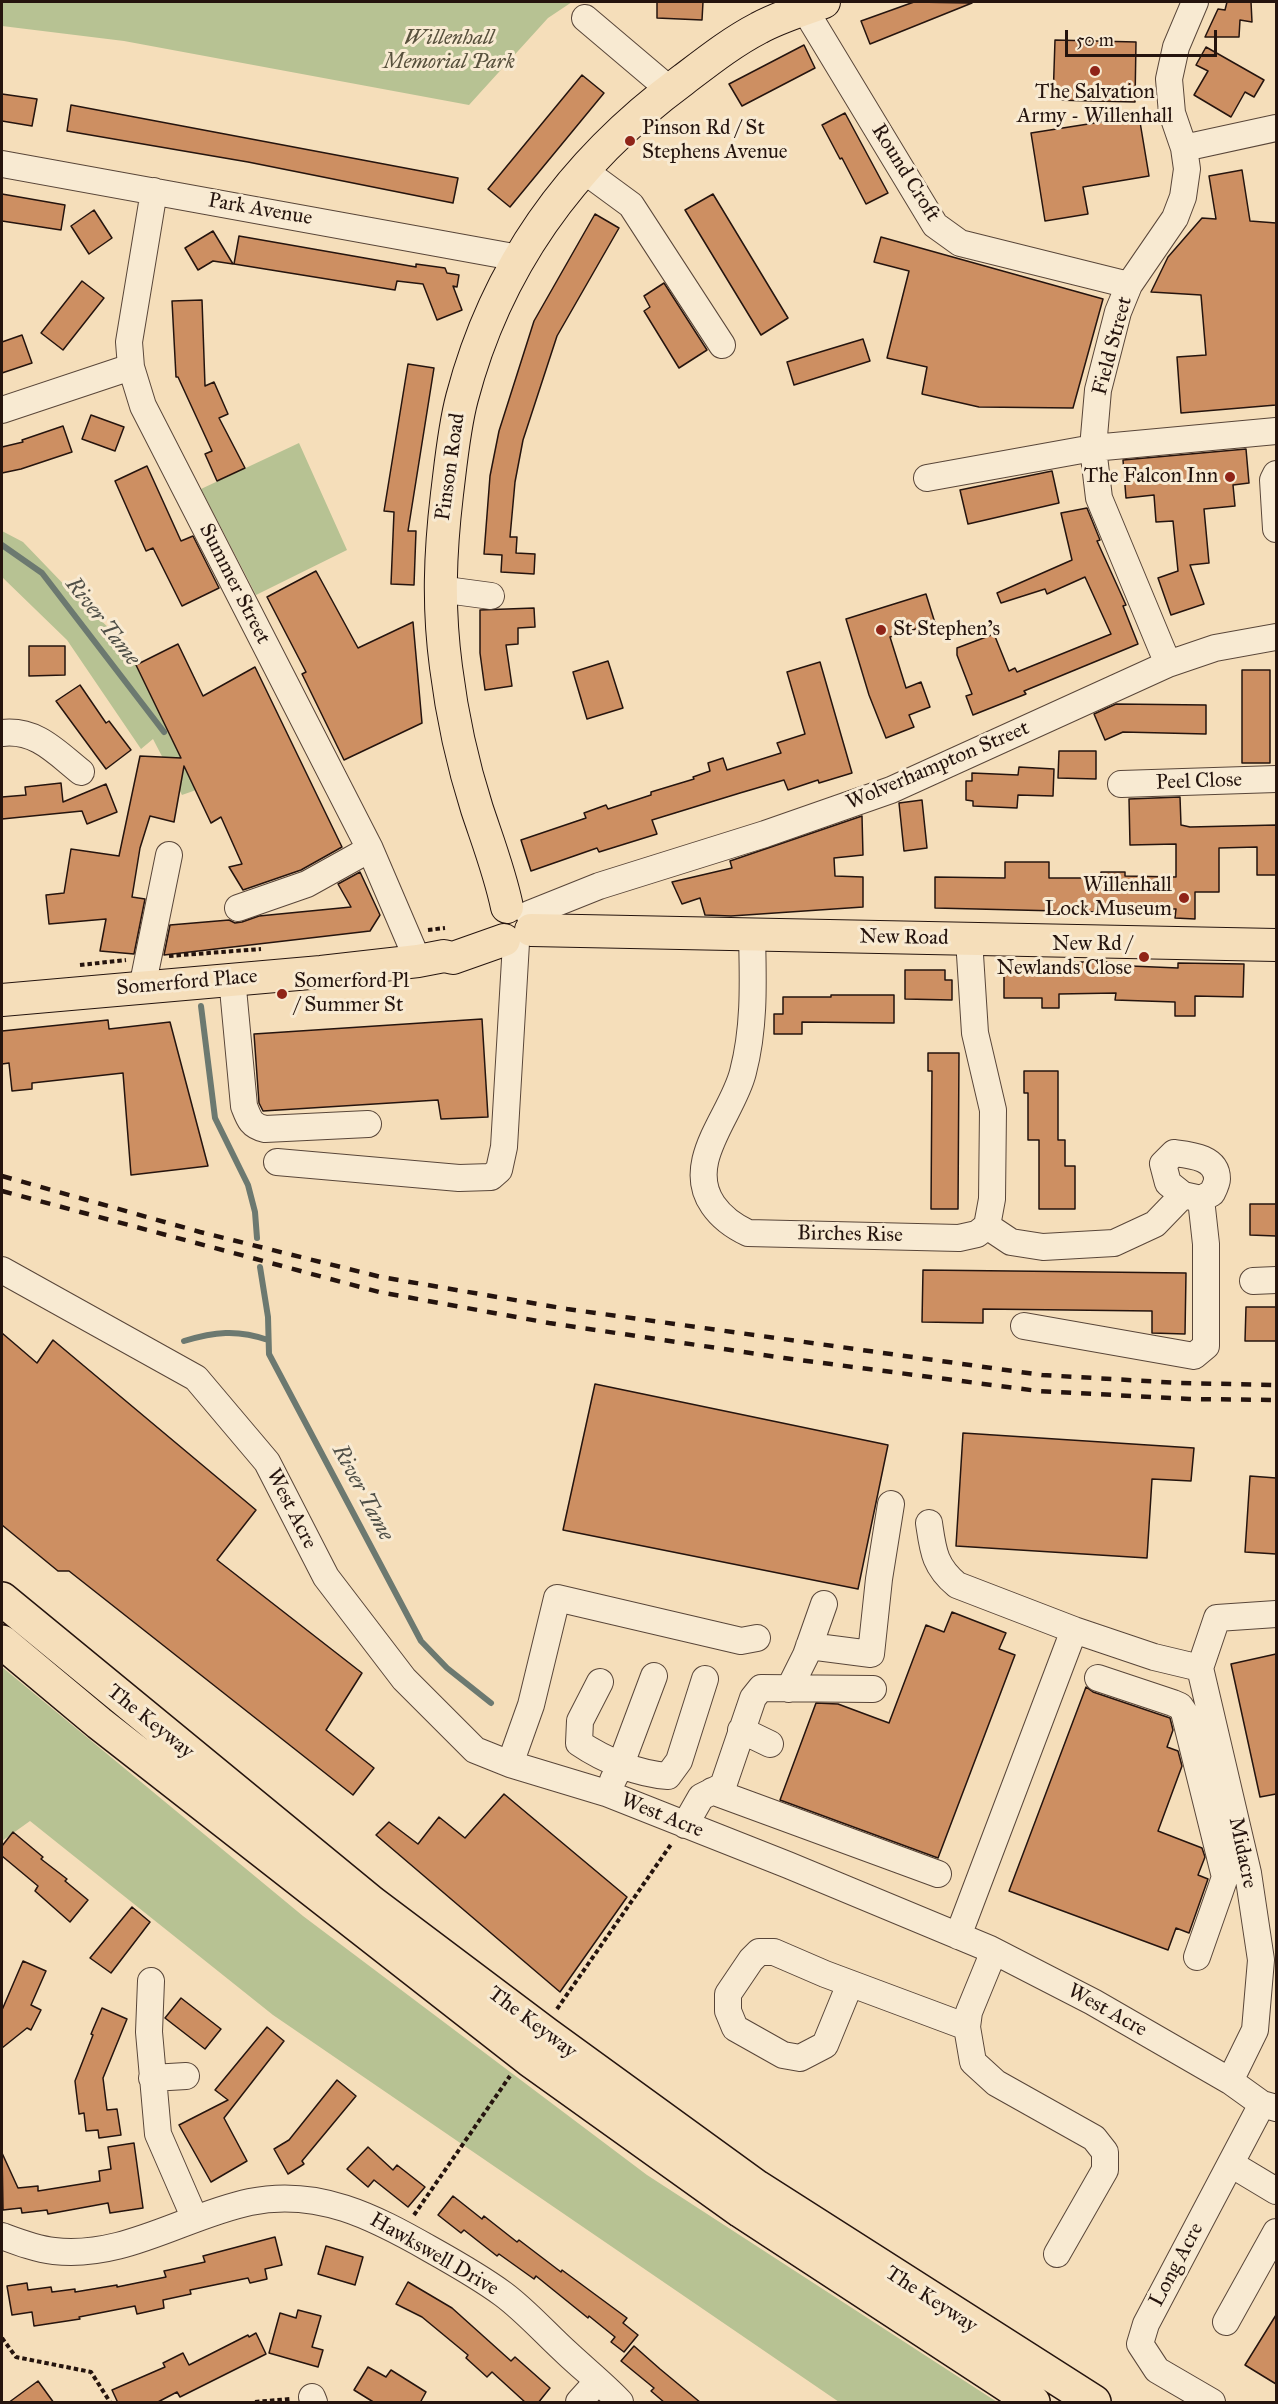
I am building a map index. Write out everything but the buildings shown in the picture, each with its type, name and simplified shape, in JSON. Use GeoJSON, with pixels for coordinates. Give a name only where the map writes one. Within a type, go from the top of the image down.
{"type":"FeatureCollection","features":[{"type":"Feature","properties":{"kind":"highway","name":"The Keyway"},"geometry":{"type":"LineString","coordinates":[[2,1599],[372,1902],[546,2034],[757,2187],[1094,2403]]}},
{"type":"Feature","properties":{"kind":"highway","name":"The Keyway"},"geometry":{"type":"LineString","coordinates":[[2,1642],[99,1723],[530,2060],[741,2211],[1033,2403]]}},
{"type":"Feature","properties":{"kind":"main road","name":"Pinson Road"},"geometry":{"type":"LineString","coordinates":[[514,926],[457,739],[446,666],[439,589],[443,524],[461,400],[477,346],[519,258],[551,207],[582,169],[652,103],[732,43],[761,26],[814,6]]}},
{"type":"Feature","properties":{"kind":"main road","name":"New Road"},"geometry":{"type":"LineString","coordinates":[[514,926],[752,934],[1276,945]]}},
{"type":"Feature","properties":{"kind":"main road"},"geometry":{"type":"LineString","coordinates":[[436,948],[448,948],[514,926]]}},
{"type":"Feature","properties":{"kind":"main road","name":"Somerford Place"},"geometry":{"type":"LineString","coordinates":[[2,1000],[145,973],[232,978],[321,972],[436,948]]}},
{"type":"Feature","properties":{"kind":"street","name":"Field Street"},"geometry":{"type":"LineString","coordinates":[[1168,664],[1099,498],[1093,448],[1098,390],[1110,339],[1129,285],[1175,218],[1184,197],[1187,169],[1184,148],[1172,113],[1169,79],[1176,47],[1195,2]]}},
{"type":"Feature","properties":{"kind":"street","name":"Round Croft"},"geometry":{"type":"LineString","coordinates":[[814,6],[934,225],[960,243],[1129,285]]}},
{"type":"Feature","properties":{"kind":"street"},"geometry":{"type":"LineString","coordinates":[[585,18],[670,90]]}},
{"type":"Feature","properties":{"kind":"street"},"geometry":{"type":"LineString","coordinates":[[1184,148],[1276,128]]}},
{"type":"Feature","properties":{"kind":"street","name":"Park Avenue"},"geometry":{"type":"LineString","coordinates":[[2,164],[519,258]]}},
{"type":"Feature","properties":{"kind":"street"},"geometry":{"type":"LineString","coordinates":[[582,169],[631,205],[722,345]]}},
{"type":"Feature","properties":{"kind":"street","name":"Summer Street"},"geometry":{"type":"LineString","coordinates":[[154,191],[129,342],[131,367],[143,406],[370,849],[406,932],[436,948]]}},
{"type":"Feature","properties":{"kind":"street"},"geometry":{"type":"LineString","coordinates":[[2,410],[131,367]]}},
{"type":"Feature","properties":{"kind":"street"},"geometry":{"type":"LineString","coordinates":[[927,478],[1093,448],[1276,431]]}},
{"type":"Feature","properties":{"kind":"street"},"geometry":{"type":"LineString","coordinates":[[1276,474],[1273,480],[1276,529]]}},
{"type":"Feature","properties":{"kind":"street"},"geometry":{"type":"LineString","coordinates":[[439,589],[491,596]]}},
{"type":"Feature","properties":{"kind":"street","name":"Wolverhampton Street"},"geometry":{"type":"LineString","coordinates":[[514,926],[599,886],[765,834],[891,790],[1168,664],[1215,648],[1276,637]]}},
{"type":"Feature","properties":{"kind":"street"},"geometry":{"type":"LineString","coordinates":[[2,733],[12,732],[36,736],[81,772]]}},
{"type":"Feature","properties":{"kind":"street","name":"Peel Close"},"geometry":{"type":"LineString","coordinates":[[1120,784],[1276,779]]}},
{"type":"Feature","properties":{"kind":"street"},"geometry":{"type":"LineString","coordinates":[[238,908],[306,884],[370,849]]}},
{"type":"Feature","properties":{"kind":"street"},"geometry":{"type":"LineString","coordinates":[[145,973],[169,855]]}},
{"type":"Feature","properties":{"kind":"street"},"geometry":{"type":"LineString","coordinates":[[277,1162],[459,1178],[491,1177],[499,1170],[504,1147],[514,926]]}},
{"type":"Feature","properties":{"kind":"street","name":"Birches Rise"},"geometry":{"type":"LineString","coordinates":[[752,934],[753,1013],[743,1074],[706,1155],[702,1182],[706,1195],[720,1215],[734,1227],[748,1233],[959,1238],[977,1234],[987,1226]]}},
{"type":"Feature","properties":{"kind":"street"},"geometry":{"type":"LineString","coordinates":[[969,939],[975,1033],[993,1110],[992,1199],[987,1226],[1011,1242],[1043,1247],[1114,1243],[1155,1224],[1192,1196],[1206,1244],[1206,1346],[1194,1356],[1024,1326]]}},
{"type":"Feature","properties":{"kind":"street"},"geometry":{"type":"LineString","coordinates":[[232,978],[244,1106],[249,1120],[256,1127],[265,1129],[368,1124]]}},
{"type":"Feature","properties":{"kind":"street","name":"West Acre"},"geometry":{"type":"LineString","coordinates":[[2,1270],[195,1378],[267,1462],[326,1577],[404,1679],[476,1750],[510,1764],[606,1793],[994,1951],[1093,2002],[1269,2106]]}},
{"type":"Feature","properties":{"kind":"street"},"geometry":{"type":"LineString","coordinates":[[809,1646],[871,1654],[879,1579],[891,1504]]}},
{"type":"Feature","properties":{"kind":"street"},"geometry":{"type":"LineString","coordinates":[[928,1522],[933,1554],[943,1573],[957,1585],[1074,1630],[1154,1657],[1200,1668],[1216,1618],[1276,1614]]}},
{"type":"Feature","properties":{"kind":"street"},"geometry":{"type":"LineString","coordinates":[[510,1764],[531,1706],[557,1598],[741,1641],[757,1638]]}},
{"type":"Feature","properties":{"kind":"street"},"geometry":{"type":"LineString","coordinates":[[789,1689],[809,1646],[824,1604]]}},
{"type":"Feature","properties":{"kind":"street"},"geometry":{"type":"LineString","coordinates":[[958,1936],[1074,1630]]}},
{"type":"Feature","properties":{"kind":"street","name":"Midacre"},"geometry":{"type":"LineString","coordinates":[[1200,1668],[1237,1875],[1269,1960],[1255,2030],[1230,2081]]}},
{"type":"Feature","properties":{"kind":"street"},"geometry":{"type":"LineString","coordinates":[[606,1793],[621,1764],[654,1676]]}},
{"type":"Feature","properties":{"kind":"street"},"geometry":{"type":"LineString","coordinates":[[1098,1678],[1173,1703],[1185,1712],[1237,1875],[1197,1956]]}},
{"type":"Feature","properties":{"kind":"street"},"geometry":{"type":"LineString","coordinates":[[600,1682],[579,1721],[579,1743],[594,1753],[621,1764],[656,1775],[668,1776],[679,1761],[705,1679]]}},
{"type":"Feature","properties":{"kind":"street"},"geometry":{"type":"LineString","coordinates":[[685,1825],[701,1797],[723,1786],[753,1698],[761,1688],[873,1689]]}},
{"type":"Feature","properties":{"kind":"street"},"geometry":{"type":"LineString","coordinates":[[741,1730],[770,1744]]}},
{"type":"Feature","properties":{"kind":"street"},"geometry":{"type":"LineString","coordinates":[[712,1791],[938,1874]]}},
{"type":"Feature","properties":{"kind":"street"},"geometry":{"type":"LineString","coordinates":[[994,1951],[969,2012],[967,2027],[973,2062],[996,2083],[1094,2138],[1104,2152],[1105,2170],[1057,2254]]}},
{"type":"Feature","properties":{"kind":"street"},"geometry":{"type":"LineString","coordinates":[[850,1983],[825,2045],[800,2058],[783,2055],[735,2028],[728,2010],[728,1994],[751,1960],[759,1952],[774,1952],[967,2027]]}},
{"type":"Feature","properties":{"kind":"street"},"geometry":{"type":"LineString","coordinates":[[151,1982],[149,2032],[158,2134],[195,2219]]}},
{"type":"Feature","properties":{"kind":"street"},"geometry":{"type":"LineString","coordinates":[[152,2078],[186,2076]]}},
{"type":"Feature","properties":{"kind":"street","name":"Long Acre"},"geometry":{"type":"LineString","coordinates":[[1212,2403],[1157,2370],[1140,2344],[1146,2324],[1230,2164],[1269,2106]]}},
{"type":"Feature","properties":{"kind":"street"},"geometry":{"type":"LineString","coordinates":[[1230,2164],[1276,2191]]}},
{"type":"Feature","properties":{"kind":"street","name":"Hawkswell Drive"},"geometry":{"type":"LineString","coordinates":[[2,2236],[47,2250],[87,2252],[109,2249],[250,2202],[273,2199],[306,2200],[353,2210],[382,2221],[474,2274],[505,2296],[620,2403]]}},
{"type":"Feature","properties":{"kind":"street"},"geometry":{"type":"LineString","coordinates":[[1226,2322],[1276,2232]]}},
{"type":"Feature","properties":{"kind":"street"},"geometry":{"type":"LineString","coordinates":[[579,2403],[598,2381]]}},
{"type":"Feature","properties":{"kind":"path"},"geometry":{"type":"LineString","coordinates":[[406,932],[436,948]]}},
{"type":"Feature","properties":{"kind":"path"},"geometry":{"type":"LineString","coordinates":[[69,966],[145,973],[262,949]]}},
{"type":"Feature","properties":{"kind":"path"},"geometry":{"type":"LineString","coordinates":[[553,2015],[685,1825]]}},
{"type":"Feature","properties":{"kind":"path"},"geometry":{"type":"LineString","coordinates":[[410,2221],[512,2074]]}},
{"type":"Feature","properties":{"kind":"path"},"geometry":{"type":"LineString","coordinates":[[2,2338],[16,2357],[92,2372],[110,2403]]}},
{"type":"Feature","properties":{"kind":"path"},"geometry":{"type":"LineString","coordinates":[[255,2403],[313,2400]]}},
{"type":"Feature","properties":{"kind":"green space","name":"Willenhall Memorial Park"},"geometry":{"type":"Polygon","coordinates":[[[2,2],[572,2],[548,18],[469,105],[124,41],[2,26],[2,2]]]}},
{"type":"Feature","properties":{"kind":"green space"},"geometry":{"type":"Polygon","coordinates":[[[299,443],[347,550],[256,595],[201,489],[299,443]]]}},
{"type":"Feature","properties":{"kind":"green space"},"geometry":{"type":"Polygon","coordinates":[[[2,531],[23,542],[112,631],[136,665],[196,790],[182,795],[153,739],[141,749],[67,640],[2,577],[2,531]]]}},
{"type":"Feature","properties":{"kind":"green space"},"geometry":{"type":"Polygon","coordinates":[[[2,1667],[303,1916],[647,2175],[997,2402],[839,2402],[273,2015],[30,1821],[2,1841],[2,1667]]]}},
{"type":"Feature","properties":{"kind":"waterway","name":"River Tame"},"geometry":{"type":"LineString","coordinates":[[2,545],[42,573],[164,732]]}},
{"type":"Feature","properties":{"kind":"waterway","name":"River Tame"},"geometry":{"type":"LineString","coordinates":[[201,1006],[215,1118],[248,1185],[255,1212],[257,1238]]}},
{"type":"Feature","properties":{"kind":"waterway","name":"River Tame"},"geometry":{"type":"LineString","coordinates":[[260,1267],[268,1317],[269,1354],[421,1641],[447,1668],[491,1703]]}},
{"type":"Feature","properties":{"kind":"waterway"},"geometry":{"type":"LineString","coordinates":[[184,1341],[226,1333],[246,1334],[268,1340]]}},
{"type":"Feature","properties":{"kind":"railway"},"geometry":{"type":"LineString","coordinates":[[2,1176],[200,1232],[381,1277],[567,1309],[1042,1375],[1180,1383],[1276,1385]]}},
{"type":"Feature","properties":{"kind":"railway"},"geometry":{"type":"LineString","coordinates":[[2,1191],[379,1292],[549,1323],[784,1358],[1038,1391],[1189,1399],[1276,1400]]}},
{"type":"Feature","properties":{"kind":"place","name":"The Salvation Army - Willenhall"},"geometry":{"type":"Point","coordinates":[1095,71]}},
{"type":"Feature","properties":{"kind":"place","name":"Pinson Rd / St Stephens Avenue"},"geometry":{"type":"Point","coordinates":[630,141]}},
{"type":"Feature","properties":{"kind":"place","name":"The Falcon Inn"},"geometry":{"type":"Point","coordinates":[1230,477]}},
{"type":"Feature","properties":{"kind":"place","name":"St Stephen's"},"geometry":{"type":"Point","coordinates":[881,630]}},
{"type":"Feature","properties":{"kind":"place","name":"Willenhall Lock Museum"},"geometry":{"type":"Point","coordinates":[1184,898]}},
{"type":"Feature","properties":{"kind":"place","name":"New Rd / Newlands Close"},"geometry":{"type":"Point","coordinates":[1144,957]}},
{"type":"Feature","properties":{"kind":"place","name":"Somerford Pl / Summer St"},"geometry":{"type":"Point","coordinates":[282,994]}}]}
